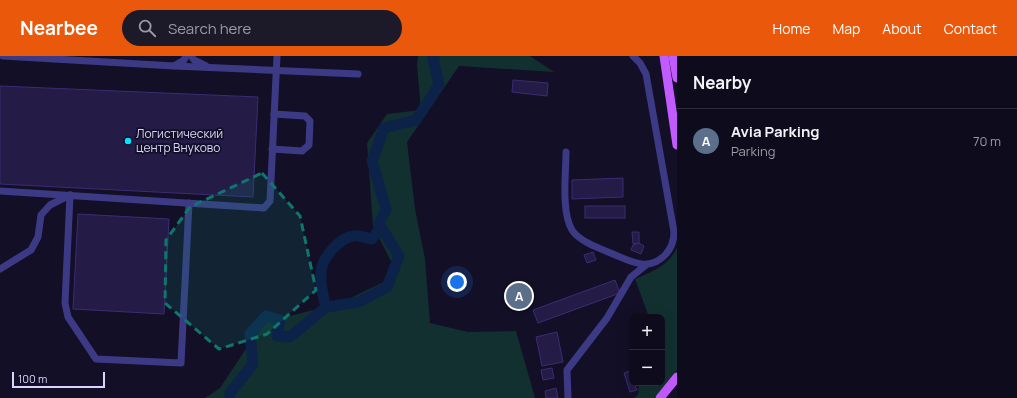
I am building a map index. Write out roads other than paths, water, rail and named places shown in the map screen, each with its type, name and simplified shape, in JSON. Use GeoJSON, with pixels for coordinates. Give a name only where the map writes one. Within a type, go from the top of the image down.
{"type":"FeatureCollection","features":[{"type":"Feature","properties":{"kind":"main road"},"geometry":{"type":"LineString","coordinates":[[664,56],[677,145]]}},
{"type":"Feature","properties":{"kind":"main road"},"geometry":{"type":"LineString","coordinates":[[673,56],[677,78]]}},
{"type":"Feature","properties":{"kind":"main road"},"geometry":{"type":"LineString","coordinates":[[660,398],[677,377]]}},
{"type":"Feature","properties":{"kind":"street"},"geometry":{"type":"LineString","coordinates":[[3,56],[174,66],[358,74]]}},
{"type":"Feature","properties":{"kind":"street"},"geometry":{"type":"LineString","coordinates":[[174,66],[184,60],[186,56]]}},
{"type":"Feature","properties":{"kind":"street"},"geometry":{"type":"LineString","coordinates":[[191,56],[194,60],[208,67]]}},
{"type":"Feature","properties":{"kind":"street"},"geometry":{"type":"LineString","coordinates":[[0,191],[264,208],[270,201],[277,56]]}},
{"type":"Feature","properties":{"kind":"street"},"geometry":{"type":"LineString","coordinates":[[568,398],[567,370],[608,318],[631,277],[646,265],[661,259],[670,250],[673,241],[674,232],[646,74],[640,63],[633,56]]}},
{"type":"Feature","properties":{"kind":"street"},"geometry":{"type":"LineString","coordinates":[[272,149],[302,151],[309,145],[310,121],[305,116],[274,114]]}},
{"type":"Feature","properties":{"kind":"street"},"geometry":{"type":"LineString","coordinates":[[566,152],[567,216],[573,231],[589,243],[635,264],[646,265]]}},
{"type":"Feature","properties":{"kind":"street"},"geometry":{"type":"LineString","coordinates":[[70,195],[65,303],[68,317],[96,359],[181,363],[188,203]]}},
{"type":"Feature","properties":{"kind":"street"},"geometry":{"type":"LineString","coordinates":[[0,270],[30,250],[38,237],[41,215],[50,205],[70,195]]}},
{"type":"Feature","properties":{"kind":"waterway"},"geometry":{"type":"LineString","coordinates":[[230,398],[230,393],[253,364],[250,334],[266,316],[280,320],[277,336],[290,337],[326,307],[359,302],[387,287],[399,256],[379,224],[386,209],[372,161],[384,128],[416,120],[439,85],[433,58],[435,56]]}},
{"type":"Feature","properties":{"kind":"waterway"},"geometry":{"type":"LineString","coordinates":[[326,307],[321,277],[322,267],[327,256],[342,241],[353,236],[372,239],[381,227]]}},
{"type":"Feature","properties":{"kind":"place","name":"Логистический центр Внуково"},"geometry":{"type":"Point","coordinates":[128,141]}},
{"type":"Feature","properties":{"kind":"place","name":"Avia Parking"},"geometry":{"type":"Point","coordinates":[519,296]}}]}
